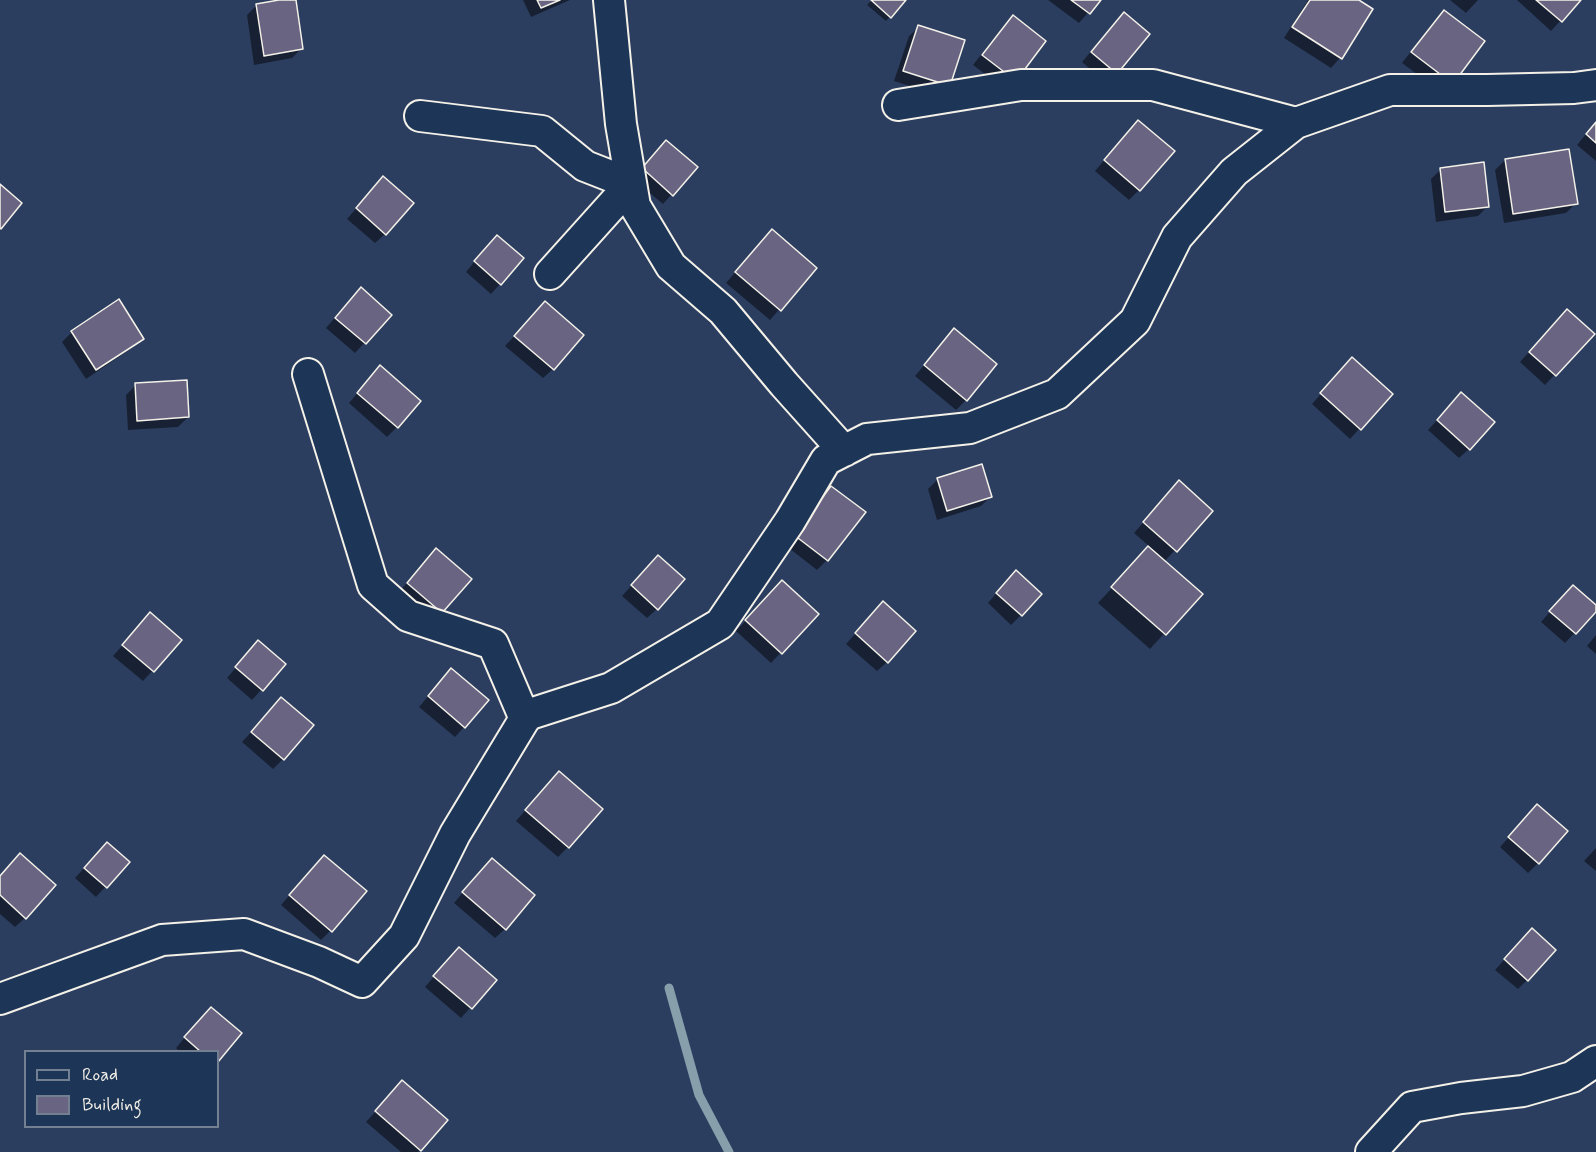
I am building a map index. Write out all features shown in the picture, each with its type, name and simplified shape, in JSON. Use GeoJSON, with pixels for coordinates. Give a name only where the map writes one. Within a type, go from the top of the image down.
{"type":"FeatureCollection","features":[{"type":"Feature","properties":{"kind":"street"},"geometry":{"type":"LineString","coordinates":[[609,0],[621,124],[635,206],[671,266],[723,311],[844,451]]}},
{"type":"Feature","properties":{"kind":"street"},"geometry":{"type":"LineString","coordinates":[[898,105],[1021,85],[1153,85],[1296,123]]}},
{"type":"Feature","properties":{"kind":"street"},"geometry":{"type":"LineString","coordinates":[[0,999],[162,940],[244,933],[319,962],[362,982],[404,936],[455,834],[527,715],[611,688],[720,624],[790,522],[826,460],[867,439],[970,428],[1057,394],[1135,321],[1177,237],[1234,172],[1296,123],[1390,90],[1574,88],[1596,85]]}},
{"type":"Feature","properties":{"kind":"street"},"geometry":{"type":"LineString","coordinates":[[420,116],[542,131],[585,166],[631,184]]}},
{"type":"Feature","properties":{"kind":"street"},"geometry":{"type":"LineString","coordinates":[[550,274],[631,184]]}},
{"type":"Feature","properties":{"kind":"street"},"geometry":{"type":"LineString","coordinates":[[308,374],[373,585],[408,616],[493,644],[525,719]]}},
{"type":"Feature","properties":{"kind":"street"},"geometry":{"type":"LineString","coordinates":[[1371,1152],[1412,1107],[1461,1098],[1523,1091],[1572,1077],[1596,1061]]}},
{"type":"Feature","properties":{"kind":"building"},"geometry":{"type":"Polygon","coordinates":[[[296,0],[303,49],[264,56],[256,4],[296,0]]]}},
{"type":"Feature","properties":{"kind":"building"},"geometry":{"type":"Polygon","coordinates":[[[537,0],[560,0],[541,8],[537,0]]]}},
{"type":"Feature","properties":{"kind":"building"},"geometry":{"type":"Polygon","coordinates":[[[871,0],[906,0],[891,18],[871,0]]]}},
{"type":"Feature","properties":{"kind":"building"},"geometry":{"type":"Polygon","coordinates":[[[1071,0],[1101,0],[1090,14],[1071,0]]]}},
{"type":"Feature","properties":{"kind":"building"},"geometry":{"type":"Polygon","coordinates":[[[1310,0],[1359,0],[1373,9],[1342,59],[1292,27],[1310,0]]]}},
{"type":"Feature","properties":{"kind":"building"},"geometry":{"type":"Polygon","coordinates":[[[1536,0],[1581,0],[1562,22],[1536,0]]]}},
{"type":"Feature","properties":{"kind":"building"},"geometry":{"type":"Polygon","coordinates":[[[1444,10],[1485,41],[1453,84],[1411,52],[1444,10]]]}},
{"type":"Feature","properties":{"kind":"building"},"geometry":{"type":"Polygon","coordinates":[[[1124,12],[1150,34],[1117,74],[1091,52],[1124,12]]]}},
{"type":"Feature","properties":{"kind":"building"},"geometry":{"type":"Polygon","coordinates":[[[1013,15],[1046,41],[1016,81],[982,55],[1013,15]]]}},
{"type":"Feature","properties":{"kind":"building"},"geometry":{"type":"Polygon","coordinates":[[[918,25],[965,40],[950,86],[903,71],[918,25]]]}},
{"type":"Feature","properties":{"kind":"building"},"geometry":{"type":"Polygon","coordinates":[[[1138,120],[1175,151],[1140,191],[1104,160],[1138,120]]]}},
{"type":"Feature","properties":{"kind":"building"},"geometry":{"type":"Polygon","coordinates":[[[1596,122],[1596,143],[1586,134],[1596,122]]]}},
{"type":"Feature","properties":{"kind":"building"},"geometry":{"type":"Polygon","coordinates":[[[666,140],[698,167],[673,196],[642,168],[666,140]]]}},
{"type":"Feature","properties":{"kind":"building"},"geometry":{"type":"Polygon","coordinates":[[[1569,149],[1578,204],[1513,214],[1505,159],[1569,149]]]}},
{"type":"Feature","properties":{"kind":"building"},"geometry":{"type":"Polygon","coordinates":[[[1484,162],[1489,207],[1445,212],[1440,168],[1484,162]]]}},
{"type":"Feature","properties":{"kind":"building"},"geometry":{"type":"Polygon","coordinates":[[[383,176],[414,203],[386,235],[356,208],[383,176]]]}},
{"type":"Feature","properties":{"kind":"building"},"geometry":{"type":"Polygon","coordinates":[[[0,184],[22,203],[1,229],[0,228],[0,184]]]}},
{"type":"Feature","properties":{"kind":"building"},"geometry":{"type":"Polygon","coordinates":[[[772,229],[817,268],[781,311],[735,272],[772,229]]]}},
{"type":"Feature","properties":{"kind":"building"},"geometry":{"type":"Polygon","coordinates":[[[497,235],[524,258],[501,285],[474,261],[497,235]]]}},
{"type":"Feature","properties":{"kind":"building"},"geometry":{"type":"Polygon","coordinates":[[[361,287],[392,315],[366,344],[335,318],[361,287]]]}},
{"type":"Feature","properties":{"kind":"building"},"geometry":{"type":"Polygon","coordinates":[[[119,299],[144,339],[96,370],[71,331],[119,299]]]}},
{"type":"Feature","properties":{"kind":"building"},"geometry":{"type":"Polygon","coordinates":[[[545,301],[584,335],[554,370],[514,336],[545,301]]]}},
{"type":"Feature","properties":{"kind":"building"},"geometry":{"type":"Polygon","coordinates":[[[1567,309],[1595,334],[1556,376],[1529,352],[1567,309]]]}},
{"type":"Feature","properties":{"kind":"building"},"geometry":{"type":"Polygon","coordinates":[[[954,328],[997,364],[967,401],[924,365],[954,328]]]}},
{"type":"Feature","properties":{"kind":"building"},"geometry":{"type":"Polygon","coordinates":[[[1352,357],[1393,394],[1361,430],[1320,393],[1352,357]]]}},
{"type":"Feature","properties":{"kind":"building"},"geometry":{"type":"Polygon","coordinates":[[[380,365],[421,401],[398,428],[357,393],[380,365]]]}},
{"type":"Feature","properties":{"kind":"building"},"geometry":{"type":"Polygon","coordinates":[[[187,380],[189,417],[137,421],[135,383],[187,380]]]}},
{"type":"Feature","properties":{"kind":"building"},"geometry":{"type":"Polygon","coordinates":[[[1461,392],[1495,422],[1470,450],[1437,420],[1461,392]]]}},
{"type":"Feature","properties":{"kind":"building"},"geometry":{"type":"Polygon","coordinates":[[[982,464],[992,497],[947,511],[937,478],[982,464]]]}},
{"type":"Feature","properties":{"kind":"building"},"geometry":{"type":"Polygon","coordinates":[[[1179,480],[1213,511],[1177,552],[1143,522],[1179,480]]]}},
{"type":"Feature","properties":{"kind":"building"},"geometry":{"type":"Polygon","coordinates":[[[831,486],[866,512],[828,561],[794,535],[831,486]]]}},
{"type":"Feature","properties":{"kind":"building"},"geometry":{"type":"Polygon","coordinates":[[[1148,546],[1203,594],[1166,635],[1111,587],[1148,546]]]}},
{"type":"Feature","properties":{"kind":"building"},"geometry":{"type":"Polygon","coordinates":[[[436,548],[472,579],[442,613],[407,583],[436,548]]]}},
{"type":"Feature","properties":{"kind":"building"},"geometry":{"type":"Polygon","coordinates":[[[658,555],[685,579],[658,610],[631,585],[658,555]]]}},
{"type":"Feature","properties":{"kind":"building"},"geometry":{"type":"Polygon","coordinates":[[[1016,570],[1042,594],[1022,616],[996,593],[1016,570]]]}},
{"type":"Feature","properties":{"kind":"building"},"geometry":{"type":"Polygon","coordinates":[[[782,580],[819,614],[782,654],[745,620],[782,580]]]}},
{"type":"Feature","properties":{"kind":"building"},"geometry":{"type":"Polygon","coordinates":[[[1573,585],[1596,605],[1596,612],[1576,634],[1549,611],[1573,585]]]}},
{"type":"Feature","properties":{"kind":"building"},"geometry":{"type":"Polygon","coordinates":[[[883,601],[916,631],[888,663],[855,633],[883,601]]]}},
{"type":"Feature","properties":{"kind":"building"},"geometry":{"type":"Polygon","coordinates":[[[150,612],[182,640],[154,672],[122,645],[150,612]]]}},
{"type":"Feature","properties":{"kind":"building"},"geometry":{"type":"Polygon","coordinates":[[[258,640],[286,664],[263,691],[235,667],[258,640]]]}},
{"type":"Feature","properties":{"kind":"building"},"geometry":{"type":"Polygon","coordinates":[[[451,668],[489,700],[465,728],[428,696],[451,668]]]}},
{"type":"Feature","properties":{"kind":"building"},"geometry":{"type":"Polygon","coordinates":[[[281,697],[314,725],[284,760],[251,732],[281,697]]]}},
{"type":"Feature","properties":{"kind":"building"},"geometry":{"type":"Polygon","coordinates":[[[559,771],[603,809],[569,848],[525,810],[559,771]]]}},
{"type":"Feature","properties":{"kind":"building"},"geometry":{"type":"Polygon","coordinates":[[[1537,804],[1568,831],[1539,864],[1508,837],[1537,804]]]}},
{"type":"Feature","properties":{"kind":"building"},"geometry":{"type":"Polygon","coordinates":[[[107,842],[130,862],[107,888],[84,868],[107,842]]]}},
{"type":"Feature","properties":{"kind":"building"},"geometry":{"type":"Polygon","coordinates":[[[20,853],[56,885],[26,919],[0,895],[0,876],[20,853]]]}},
{"type":"Feature","properties":{"kind":"building"},"geometry":{"type":"Polygon","coordinates":[[[324,855],[367,891],[332,932],[289,895],[324,855]]]}},
{"type":"Feature","properties":{"kind":"building"},"geometry":{"type":"Polygon","coordinates":[[[492,858],[535,895],[506,930],[462,892],[492,858]]]}},
{"type":"Feature","properties":{"kind":"building"},"geometry":{"type":"Polygon","coordinates":[[[1532,928],[1556,950],[1528,981],[1504,959],[1532,928]]]}},
{"type":"Feature","properties":{"kind":"building"},"geometry":{"type":"Polygon","coordinates":[[[459,947],[497,980],[472,1009],[433,976],[459,947]]]}},
{"type":"Feature","properties":{"kind":"building"},"geometry":{"type":"Polygon","coordinates":[[[211,1007],[242,1033],[219,1061],[219,1050],[199,1050],[184,1037],[211,1007]]]}},
{"type":"Feature","properties":{"kind":"building"},"geometry":{"type":"Polygon","coordinates":[[[402,1080],[448,1120],[421,1151],[375,1111],[402,1080]]]}},
{"type":"Feature","properties":{"kind":"waterway"},"geometry":{"type":"LineString","coordinates":[[669,988],[699,1095],[729,1152]]}}]}
